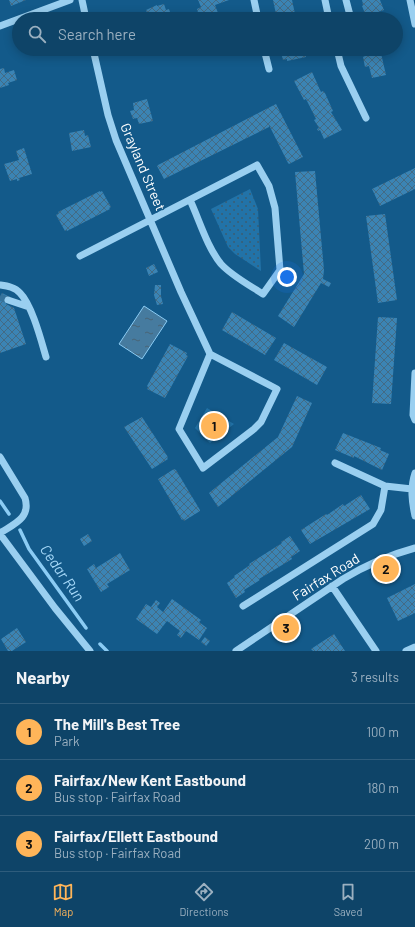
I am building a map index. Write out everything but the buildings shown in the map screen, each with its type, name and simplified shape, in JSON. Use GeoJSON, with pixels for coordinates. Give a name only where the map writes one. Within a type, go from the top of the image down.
{"type":"FeatureCollection","features":[{"type":"Feature","properties":{"kind":"street"},"geometry":{"type":"LineString","coordinates":[[38,12],[70,0]]}},
{"type":"Feature","properties":{"kind":"street"},"geometry":{"type":"LineString","coordinates":[[82,0],[85,12]]}},
{"type":"Feature","properties":{"kind":"street"},"geometry":{"type":"LineString","coordinates":[[254,0],[257,12]]}},
{"type":"Feature","properties":{"kind":"street"},"geometry":{"type":"LineString","coordinates":[[325,0],[328,12]]}},
{"type":"Feature","properties":{"kind":"street"},"geometry":{"type":"LineString","coordinates":[[346,0],[349,12]]}},
{"type":"Feature","properties":{"kind":"street"},"geometry":{"type":"LineString","coordinates":[[410,0],[415,24]]}},
{"type":"Feature","properties":{"kind":"street"},"geometry":{"type":"LineString","coordinates":[[0,26],[12,22]]}},
{"type":"Feature","properties":{"kind":"street","name":"Grayland Street"},"geometry":{"type":"LineString","coordinates":[[95,56],[113,133],[210,354]]}},
{"type":"Feature","properties":{"kind":"street"},"geometry":{"type":"LineString","coordinates":[[266,56],[269,69]]}},
{"type":"Feature","properties":{"kind":"street"},"geometry":{"type":"LineString","coordinates":[[339,56],[341,66],[366,118]]}},
{"type":"Feature","properties":{"kind":"street"},"geometry":{"type":"LineString","coordinates":[[80,256],[257,165],[269,186],[275,208],[280,270],[263,294],[230,272],[220,263],[210,245],[190,200]]}},
{"type":"Feature","properties":{"kind":"street"},"geometry":{"type":"LineString","coordinates":[[0,285],[9,286],[20,292],[29,307],[46,357]]}},
{"type":"Feature","properties":{"kind":"street"},"geometry":{"type":"LineString","coordinates":[[8,300],[29,307]]}},
{"type":"Feature","properties":{"kind":"street"},"geometry":{"type":"LineString","coordinates":[[210,354],[277,389],[261,422],[204,468],[179,429],[210,354]]}},
{"type":"Feature","properties":{"kind":"street"},"geometry":{"type":"LineString","coordinates":[[415,373],[413,415],[415,420]]}},
{"type":"Feature","properties":{"kind":"street"},"geometry":{"type":"LineString","coordinates":[[0,457],[25,498],[27,504],[26,513],[23,517],[0,534],[55,608],[90,651]]}},
{"type":"Feature","properties":{"kind":"street"},"geometry":{"type":"LineString","coordinates":[[335,463],[386,486],[412,489]]}},
{"type":"Feature","properties":{"kind":"street"},"geometry":{"type":"LineString","coordinates":[[415,473],[412,489],[415,516]]}},
{"type":"Feature","properties":{"kind":"street"},"geometry":{"type":"LineString","coordinates":[[243,606],[373,524],[381,510],[386,486]]}},
{"type":"Feature","properties":{"kind":"street","name":"Fairfax Road"},"geometry":{"type":"LineString","coordinates":[[236,651],[361,568],[380,559],[415,548]]}},
{"type":"Feature","properties":{"kind":"street"},"geometry":{"type":"LineString","coordinates":[[332,586],[376,651]]}},
{"type":"Feature","properties":{"kind":"street"},"geometry":{"type":"LineString","coordinates":[[406,651],[415,647]]}},
{"type":"Feature","properties":{"kind":"shaded area"},"geometry":{"type":"Polygon","coordinates":[[[250,189],[258,209],[261,271],[235,254],[228,247],[211,209],[250,189]]]}},
{"type":"Feature","properties":{"kind":"shaded area"},"geometry":{"type":"Polygon","coordinates":[[[207,408],[234,424],[210,443],[195,428],[207,408]]]}},
{"type":"Feature","properties":{"kind":"water"},"geometry":{"type":"Polygon","coordinates":[[[144,306],[167,321],[142,359],[119,344],[144,306]]]}},
{"type":"Feature","properties":{"kind":"waterway","name":"Cedar Run"},"geometry":{"type":"LineString","coordinates":[[0,501],[9,514]]}},
{"type":"Feature","properties":{"kind":"waterway","name":"Cedar Run"},"geometry":{"type":"LineString","coordinates":[[20,530],[29,549],[86,628]]}},
{"type":"Feature","properties":{"kind":"waterway","name":"Cedar Run"},"geometry":{"type":"LineString","coordinates":[[100,644],[107,651]]}},
{"type":"Feature","properties":{"kind":"tunnel"},"geometry":{"type":"LineString","coordinates":[[0,297],[8,300]]}},
{"type":"Feature","properties":{"kind":"place","name":"The Mill's Best Tree"},"geometry":{"type":"Point","coordinates":[214,426]}},
{"type":"Feature","properties":{"kind":"place","name":"Fairfax/New Kent Eastbound"},"geometry":{"type":"Point","coordinates":[386,569]}},
{"type":"Feature","properties":{"kind":"place","name":"Fairfax/Ellett Eastbound"},"geometry":{"type":"Point","coordinates":[286,628]}}]}
